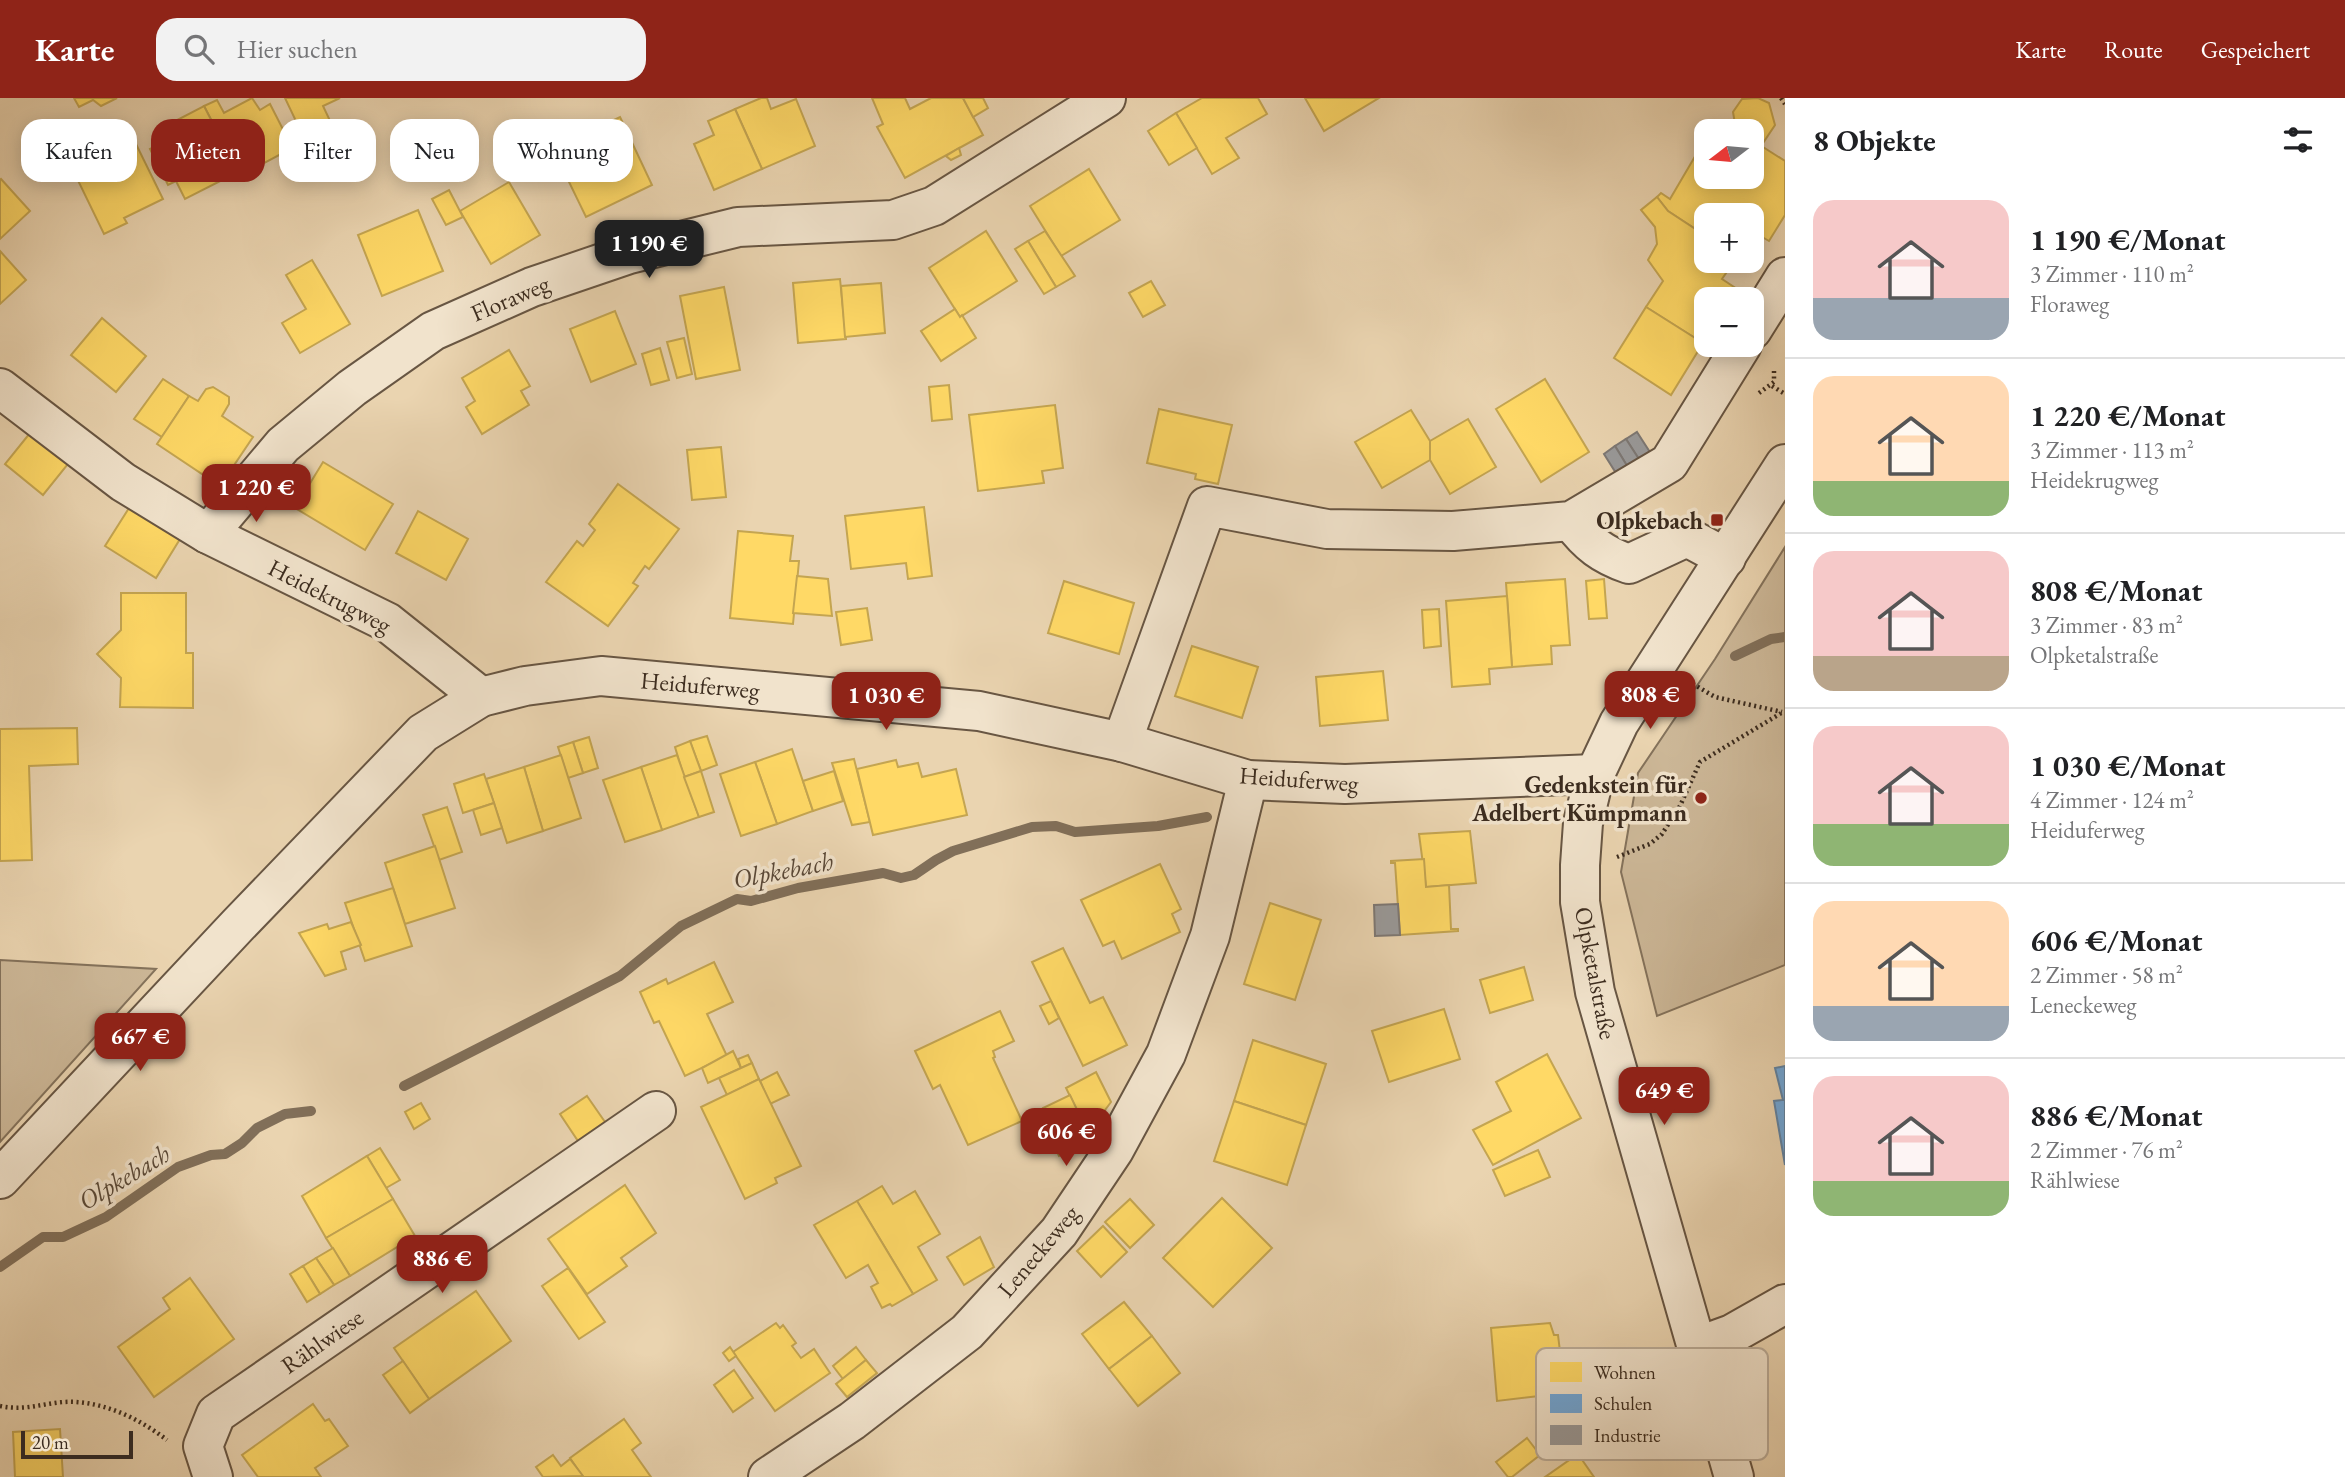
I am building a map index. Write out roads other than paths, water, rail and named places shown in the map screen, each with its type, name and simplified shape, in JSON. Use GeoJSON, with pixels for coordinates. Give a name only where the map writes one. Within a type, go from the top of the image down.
{"type":"FeatureCollection","features":[{"type":"Feature","properties":{"kind":"street","name":"Floraweg"},"geometry":{"type":"LineString","coordinates":[[208,534],[283,445],[352,388],[433,331],[532,287],[643,251],[738,227],[893,220],[934,206],[1106,98]]}},
{"type":"Feature","properties":{"kind":"street"},"geometry":{"type":"LineString","coordinates":[[1764,311],[1785,277]]}},
{"type":"Feature","properties":{"kind":"street"},"geometry":{"type":"LineString","coordinates":[[1122,742],[1207,506],[1327,529],[1453,531],[1571,522],[1669,463],[1735,357]]}},
{"type":"Feature","properties":{"kind":"street","name":"Heidekrugweg"},"geometry":{"type":"LineString","coordinates":[[0,388],[123,482],[208,534],[387,622],[481,697]]}},
{"type":"Feature","properties":{"kind":"street","name":"Olpketalstraße"},"geometry":{"type":"LineString","coordinates":[[1696,1347],[1595,992],[1580,902],[1583,823],[1595,774],[1619,723],[1785,464]]}},
{"type":"Feature","properties":{"kind":"street"},"geometry":{"type":"LineString","coordinates":[[1571,522],[1607,557],[1629,564],[1687,537],[1726,558]]}},
{"type":"Feature","properties":{"kind":"street","name":"Heiduferweg"},"geometry":{"type":"LineString","coordinates":[[0,1179],[237,925],[423,733],[481,697],[525,686],[601,676],[979,711],[1122,742],[1248,780],[1345,784],[1595,774]]}},
{"type":"Feature","properties":{"kind":"street","name":"Leneckeweg"},"geometry":{"type":"LineString","coordinates":[[768,1477],[852,1421],[967,1332],[1066,1222],[1114,1150],[1166,1054],[1210,936],[1248,780]]}},
{"type":"Feature","properties":{"kind":"street","name":"Rählwiese"},"geometry":{"type":"LineString","coordinates":[[208,1462],[216,1414],[656,1111]]}},
{"type":"Feature","properties":{"kind":"street"},"geometry":{"type":"LineString","coordinates":[[1696,1347],[1732,1334],[1785,1304]]}},
{"type":"Feature","properties":{"kind":"street","name":"Olpketalstraße"},"geometry":{"type":"LineString","coordinates":[[1729,1460],[1734,1477]]}},
{"type":"Feature","properties":{"kind":"waterway","name":"Olpkebach"},"geometry":{"type":"LineString","coordinates":[[1735,656],[1771,639],[1785,637]]}},
{"type":"Feature","properties":{"kind":"waterway","name":"Olpkebach"},"geometry":{"type":"LineString","coordinates":[[404,1086],[620,976],[681,926],[737,899],[751,901],[798,888],[883,873],[901,878],[914,875],[953,851],[1032,827],[1056,826],[1075,832],[1158,826],[1207,817]]}},
{"type":"Feature","properties":{"kind":"waterway","name":"Olpkebach"},"geometry":{"type":"LineString","coordinates":[[0,1267],[43,1237],[63,1237],[106,1217],[178,1167],[211,1155],[225,1154],[242,1143],[257,1128],[285,1114],[311,1111]]}},
{"type":"Feature","properties":{"kind":"place","name":"Olpkebach"},"geometry":{"type":"Point","coordinates":[1717,520]}},
{"type":"Feature","properties":{"kind":"place","name":"Gedenkstein für Adelbert Kümpmann"},"geometry":{"type":"Point","coordinates":[1701,798]}}]}
